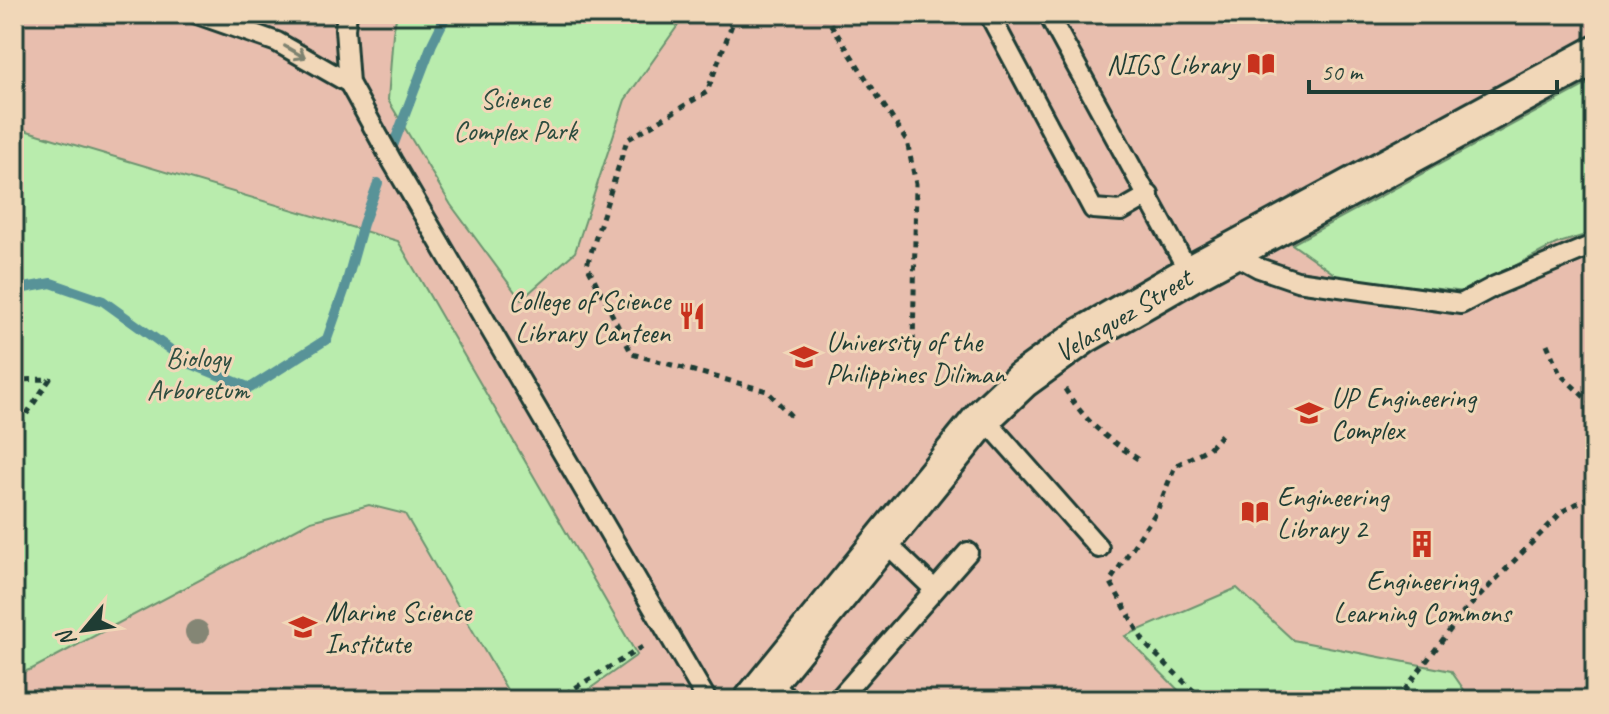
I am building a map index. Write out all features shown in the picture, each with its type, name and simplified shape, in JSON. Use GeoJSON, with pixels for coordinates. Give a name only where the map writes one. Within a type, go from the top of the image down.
{"type":"FeatureCollection","features":[{"type":"Feature","properties":{"kind":"street","name":"Velasquez Street"},"geometry":{"type":"LineString","coordinates":[[770,694],[884,541],[983,417],[1047,360],[1190,274],[1595,55]]}},
{"type":"Feature","properties":{"kind":"lane"},"geometry":{"type":"LineString","coordinates":[[197,14],[277,42],[349,83]]}},
{"type":"Feature","properties":{"kind":"lane"},"geometry":{"type":"LineString","coordinates":[[347,14],[345,29],[349,83],[707,700]]}},
{"type":"Feature","properties":{"kind":"lane"},"geometry":{"type":"LineString","coordinates":[[989,14],[1093,209],[1121,211],[1149,195]]}},
{"type":"Feature","properties":{"kind":"lane"},"geometry":{"type":"LineString","coordinates":[[1048,14],[1190,274]]}},
{"type":"Feature","properties":{"kind":"lane"},"geometry":{"type":"LineString","coordinates":[[1231,253],[1259,268],[1297,281],[1461,304],[1495,286],[1595,244]]}},
{"type":"Feature","properties":{"kind":"lane"},"geometry":{"type":"LineString","coordinates":[[983,417],[1099,548]]}},
{"type":"Feature","properties":{"kind":"lane"},"geometry":{"type":"LineString","coordinates":[[884,541],[934,589]]}},
{"type":"Feature","properties":{"kind":"lane"},"geometry":{"type":"LineString","coordinates":[[838,700],[968,552]]}},
{"type":"Feature","properties":{"kind":"path"},"geometry":{"type":"LineString","coordinates":[[736,14],[707,92],[627,140],[587,265],[632,354],[767,391],[793,418]]}},
{"type":"Feature","properties":{"kind":"path"},"geometry":{"type":"LineString","coordinates":[[824,14],[907,141],[916,184],[913,349]]}},
{"type":"Feature","properties":{"kind":"path"},"geometry":{"type":"LineString","coordinates":[[1547,344],[1560,374],[1595,407]]}},
{"type":"Feature","properties":{"kind":"path"},"geometry":{"type":"LineString","coordinates":[[1047,360],[1076,407],[1101,435],[1138,459]]}},
{"type":"Feature","properties":{"kind":"path"},"geometry":{"type":"LineString","coordinates":[[14,380],[50,379],[14,433]]}},
{"type":"Feature","properties":{"kind":"path"},"geometry":{"type":"LineString","coordinates":[[1203,700],[1145,644],[1110,581],[1157,511],[1175,466],[1209,448],[1223,433]]}},
{"type":"Feature","properties":{"kind":"path"},"geometry":{"type":"LineString","coordinates":[[1397,700],[1463,613],[1563,511],[1595,494]]}},
{"type":"Feature","properties":{"kind":"path"},"geometry":{"type":"LineString","coordinates":[[555,700],[668,632]]}},
{"type":"Feature","properties":{"kind":"shaded area","name":"University of the Philippines Diliman"},"geometry":{"type":"Polygon","coordinates":[[[14,14],[1595,14],[1595,700],[14,700],[14,14]]]}},
{"type":"Feature","properties":{"kind":"green space","name":"Science Complex Park"},"geometry":{"type":"Polygon","coordinates":[[[397,14],[686,14],[625,100],[575,252],[521,300],[451,205],[388,100],[397,14]]]}},
{"type":"Feature","properties":{"kind":"green space"},"geometry":{"type":"Polygon","coordinates":[[[1595,80],[1595,232],[1556,244],[1466,292],[1340,278],[1292,244],[1595,80]]]}},
{"type":"Feature","properties":{"kind":"green space","name":"Biology Arboretum"},"geometry":{"type":"Polygon","coordinates":[[[14,127],[398,241],[637,655],[574,700],[513,700],[405,514],[369,505],[311,521],[32,669],[14,675],[14,127]]]}},
{"type":"Feature","properties":{"kind":"green space"},"geometry":{"type":"Polygon","coordinates":[[[1237,588],[1293,640],[1451,671],[1471,700],[1188,700],[1125,636],[1237,588]]]}},
{"type":"Feature","properties":{"kind":"waterway"},"geometry":{"type":"LineString","coordinates":[[393,146],[432,44],[447,14]]}},
{"type":"Feature","properties":{"kind":"waterway"},"geometry":{"type":"LineString","coordinates":[[14,290],[51,283],[103,301],[189,363],[250,388],[327,339],[378,183]]}},
{"type":"Feature","properties":{"kind":"place","name":"NIGS Library"},"geometry":{"type":"Point","coordinates":[1261,64]}},
{"type":"Feature","properties":{"kind":"place","name":"College of Science Library Canteen"},"geometry":{"type":"Point","coordinates":[692,316]}},
{"type":"Feature","properties":{"kind":"place","name":"University of the Philippines Diliman"},"geometry":{"type":"Point","coordinates":[804,357]}},
{"type":"Feature","properties":{"kind":"place","name":"UP Engineering Complex"},"geometry":{"type":"Point","coordinates":[1309,413]}},
{"type":"Feature","properties":{"kind":"place","name":"Engineering Library 2"},"geometry":{"type":"Point","coordinates":[1255,512]}},
{"type":"Feature","properties":{"kind":"place","name":"Engineering Learning Commons"},"geometry":{"type":"Point","coordinates":[1422,544]}},
{"type":"Feature","properties":{"kind":"place","name":"Marine Science Institute"},"geometry":{"type":"Point","coordinates":[303,627]}}]}
